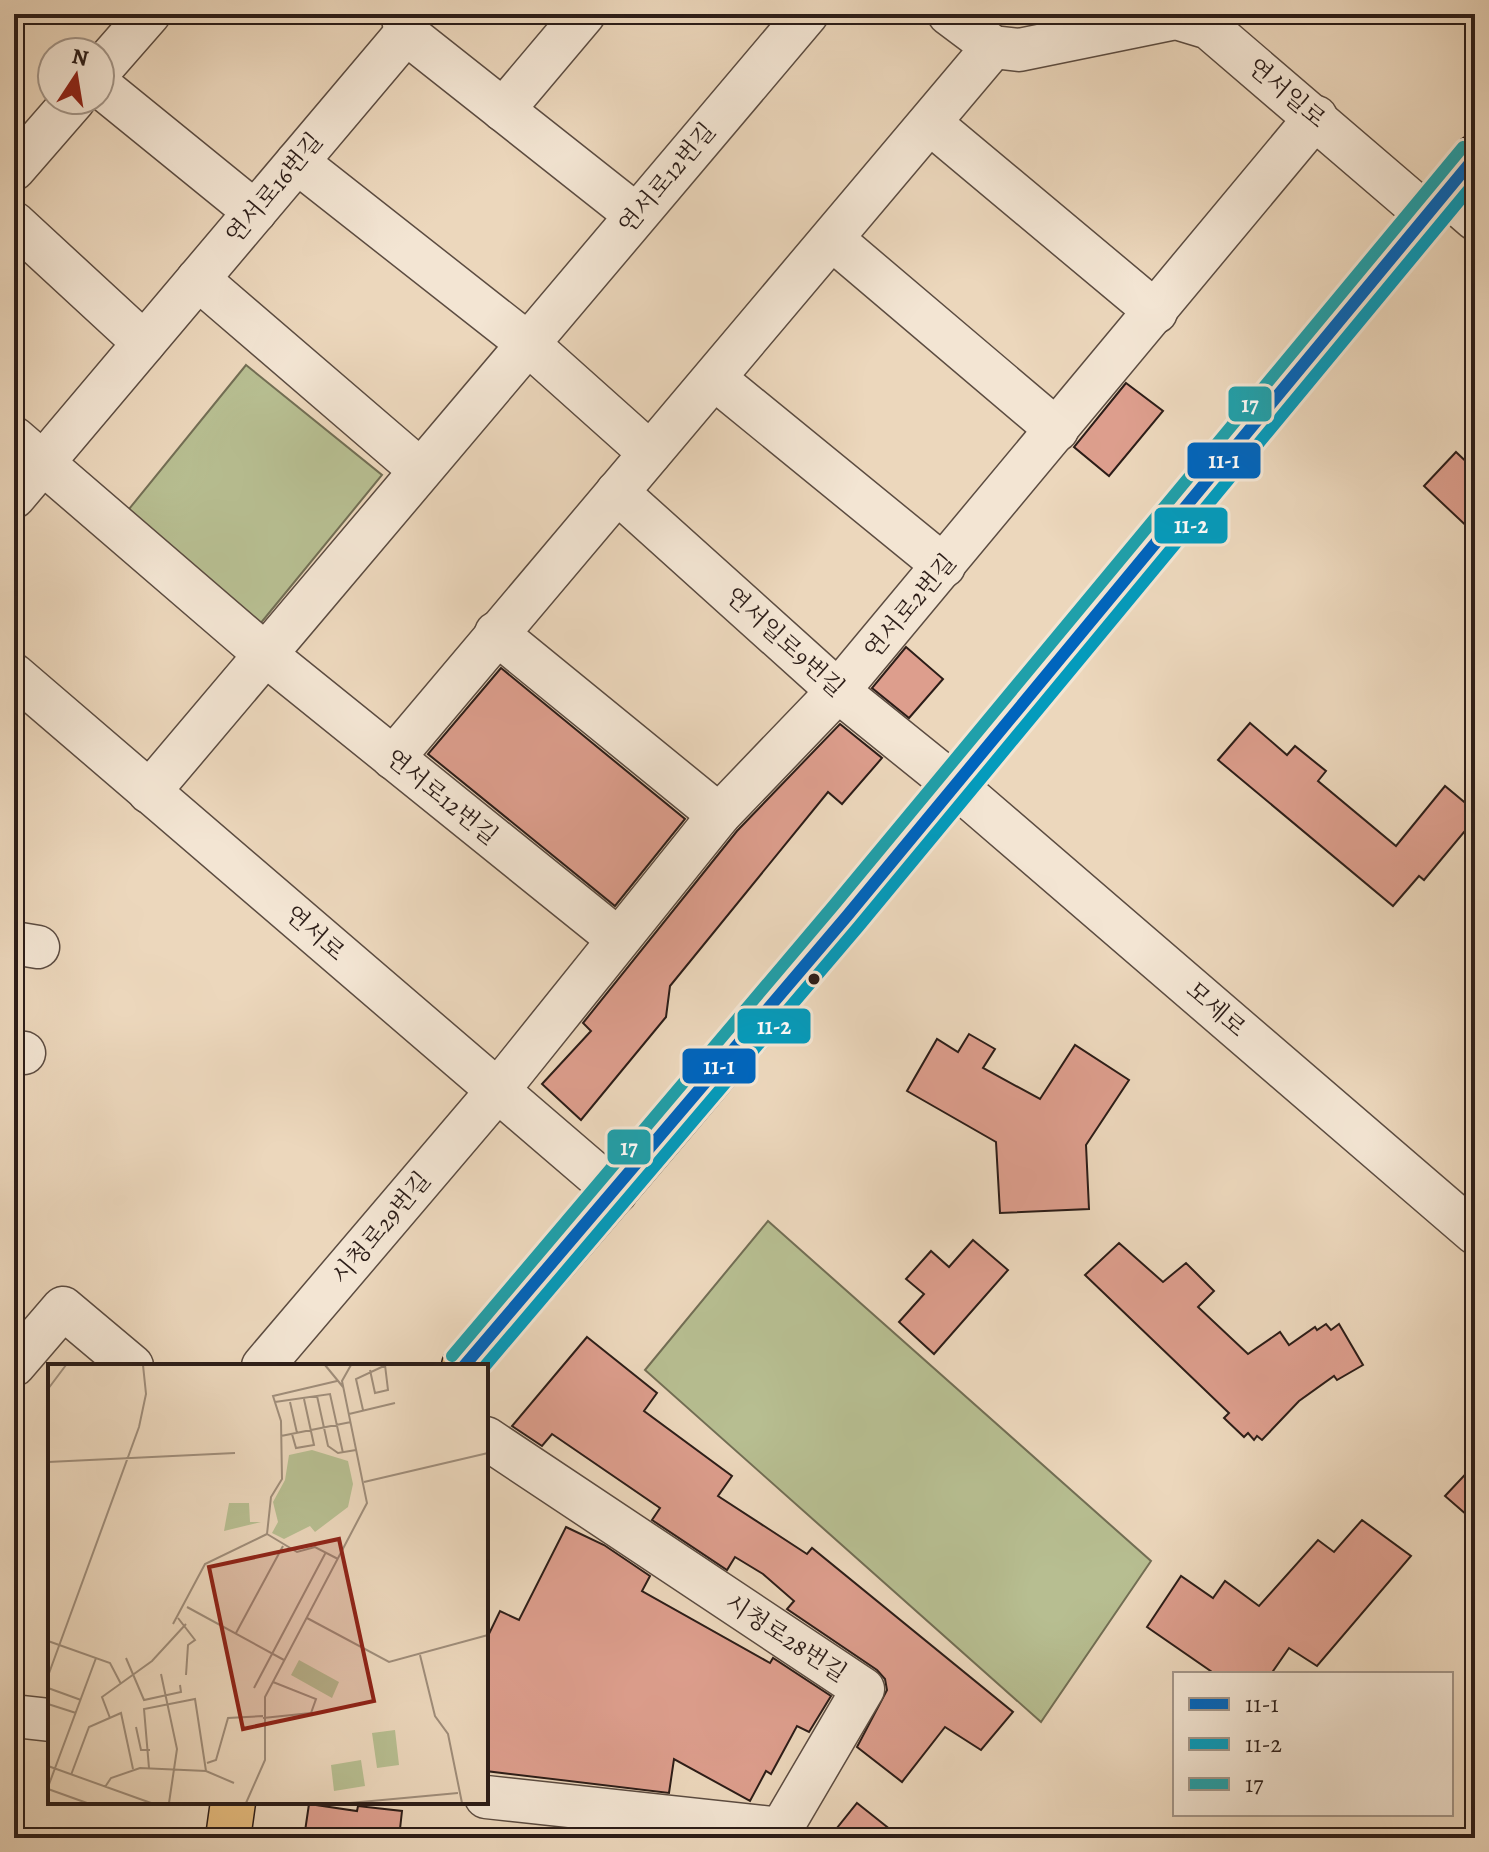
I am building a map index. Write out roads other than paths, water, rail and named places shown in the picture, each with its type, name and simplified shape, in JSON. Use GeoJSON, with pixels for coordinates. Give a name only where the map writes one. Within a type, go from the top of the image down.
{"type":"FeatureCollection","features":[{"type":"Feature","properties":{"kind":"main road"},"geometry":{"type":"LineString","coordinates":[[466,1364],[616,1192],[1449,209],[1475,157]]}},
{"type":"Feature","properties":{"kind":"main road"},"geometry":{"type":"LineString","coordinates":[[228,1838],[233,1804]]}},
{"type":"Feature","properties":{"kind":"street"},"geometry":{"type":"LineString","coordinates":[[116,52],[149,14]]}},
{"type":"Feature","properties":{"kind":"street"},"geometry":{"type":"LineString","coordinates":[[503,110],[584,14]]}},
{"type":"Feature","properties":{"kind":"street","name":"연서로12번길"},"geometry":{"type":"LineString","coordinates":[[149,792],[419,469],[807,14]]}},
{"type":"Feature","properties":{"kind":"street"},"geometry":{"type":"LineString","coordinates":[[393,758],[993,47],[949,14]]}},
{"type":"Feature","properties":{"kind":"street","name":"연서일로"},"geometry":{"type":"LineString","coordinates":[[993,47],[1019,50],[1176,18],[1209,28],[1316,117],[1449,209]]}},
{"type":"Feature","properties":{"kind":"street","name":"연서로16번길"},"geometry":{"type":"LineString","coordinates":[[14,497],[28,450],[144,343],[297,162],[404,24],[503,110],[636,215]]}},
{"type":"Feature","properties":{"kind":"street"},"geometry":{"type":"LineString","coordinates":[[116,99],[255,212]]}},
{"type":"Feature","properties":{"kind":"street"},"geometry":{"type":"LineString","coordinates":[[14,169],[60,116]]}},
{"type":"Feature","properties":{"kind":"street","name":"연서로2번길"},"geometry":{"type":"LineString","coordinates":[[498,1090],[719,815],[838,691],[1316,117]]}},
{"type":"Feature","properties":{"kind":"street"},"geometry":{"type":"LineString","coordinates":[[930,123],[1156,312]]}},
{"type":"Feature","properties":{"kind":"street"},"geometry":{"type":"LineString","coordinates":[[297,162],[527,343],[650,453]]}},
{"type":"Feature","properties":{"kind":"street"},"geometry":{"type":"LineString","coordinates":[[14,223],[144,343]]}},
{"type":"Feature","properties":{"kind":"street"},"geometry":{"type":"LineString","coordinates":[[832,239],[1057,430]]}},
{"type":"Feature","properties":{"kind":"street"},"geometry":{"type":"LineString","coordinates":[[198,279],[419,469]]}},
{"type":"Feature","properties":{"kind":"street"},"geometry":{"type":"LineString","coordinates":[[715,379],[944,566]]}},
{"type":"Feature","properties":{"kind":"street","name":"연서로12번길"},"geometry":{"type":"LineString","coordinates":[[28,450],[266,655],[618,939]]}},
{"type":"Feature","properties":{"kind":"street","name":"연서일로9번길"},"geometry":{"type":"LineString","coordinates":[[617,492],[838,691],[957,787]]}},
{"type":"Feature","properties":{"kind":"street"},"geometry":{"type":"LineString","coordinates":[[496,633],[719,815]]}},
{"type":"Feature","properties":{"kind":"street","name":"연서로"},"geometry":{"type":"LineString","coordinates":[[14,675],[616,1192]]}},
{"type":"Feature","properties":{"kind":"street","name":"모세로"},"geometry":{"type":"LineString","coordinates":[[957,787],[1475,1233]]}},
{"type":"Feature","properties":{"kind":"street","name":"시청로29번길"},"geometry":{"type":"LineString","coordinates":[[265,1364],[498,1090]]}},
{"type":"Feature","properties":{"kind":"street"},"geometry":{"type":"LineString","coordinates":[[14,1365],[63,1308],[130,1364]]}},
{"type":"Feature","properties":{"kind":"street","name":"시청로28번길"},"geometry":{"type":"LineString","coordinates":[[488,1439],[863,1689],[781,1829],[488,1797]]}},
{"type":"Feature","properties":{"kind":"street"},"geometry":{"type":"LineString","coordinates":[[14,1716],[48,1720]]}}]}
